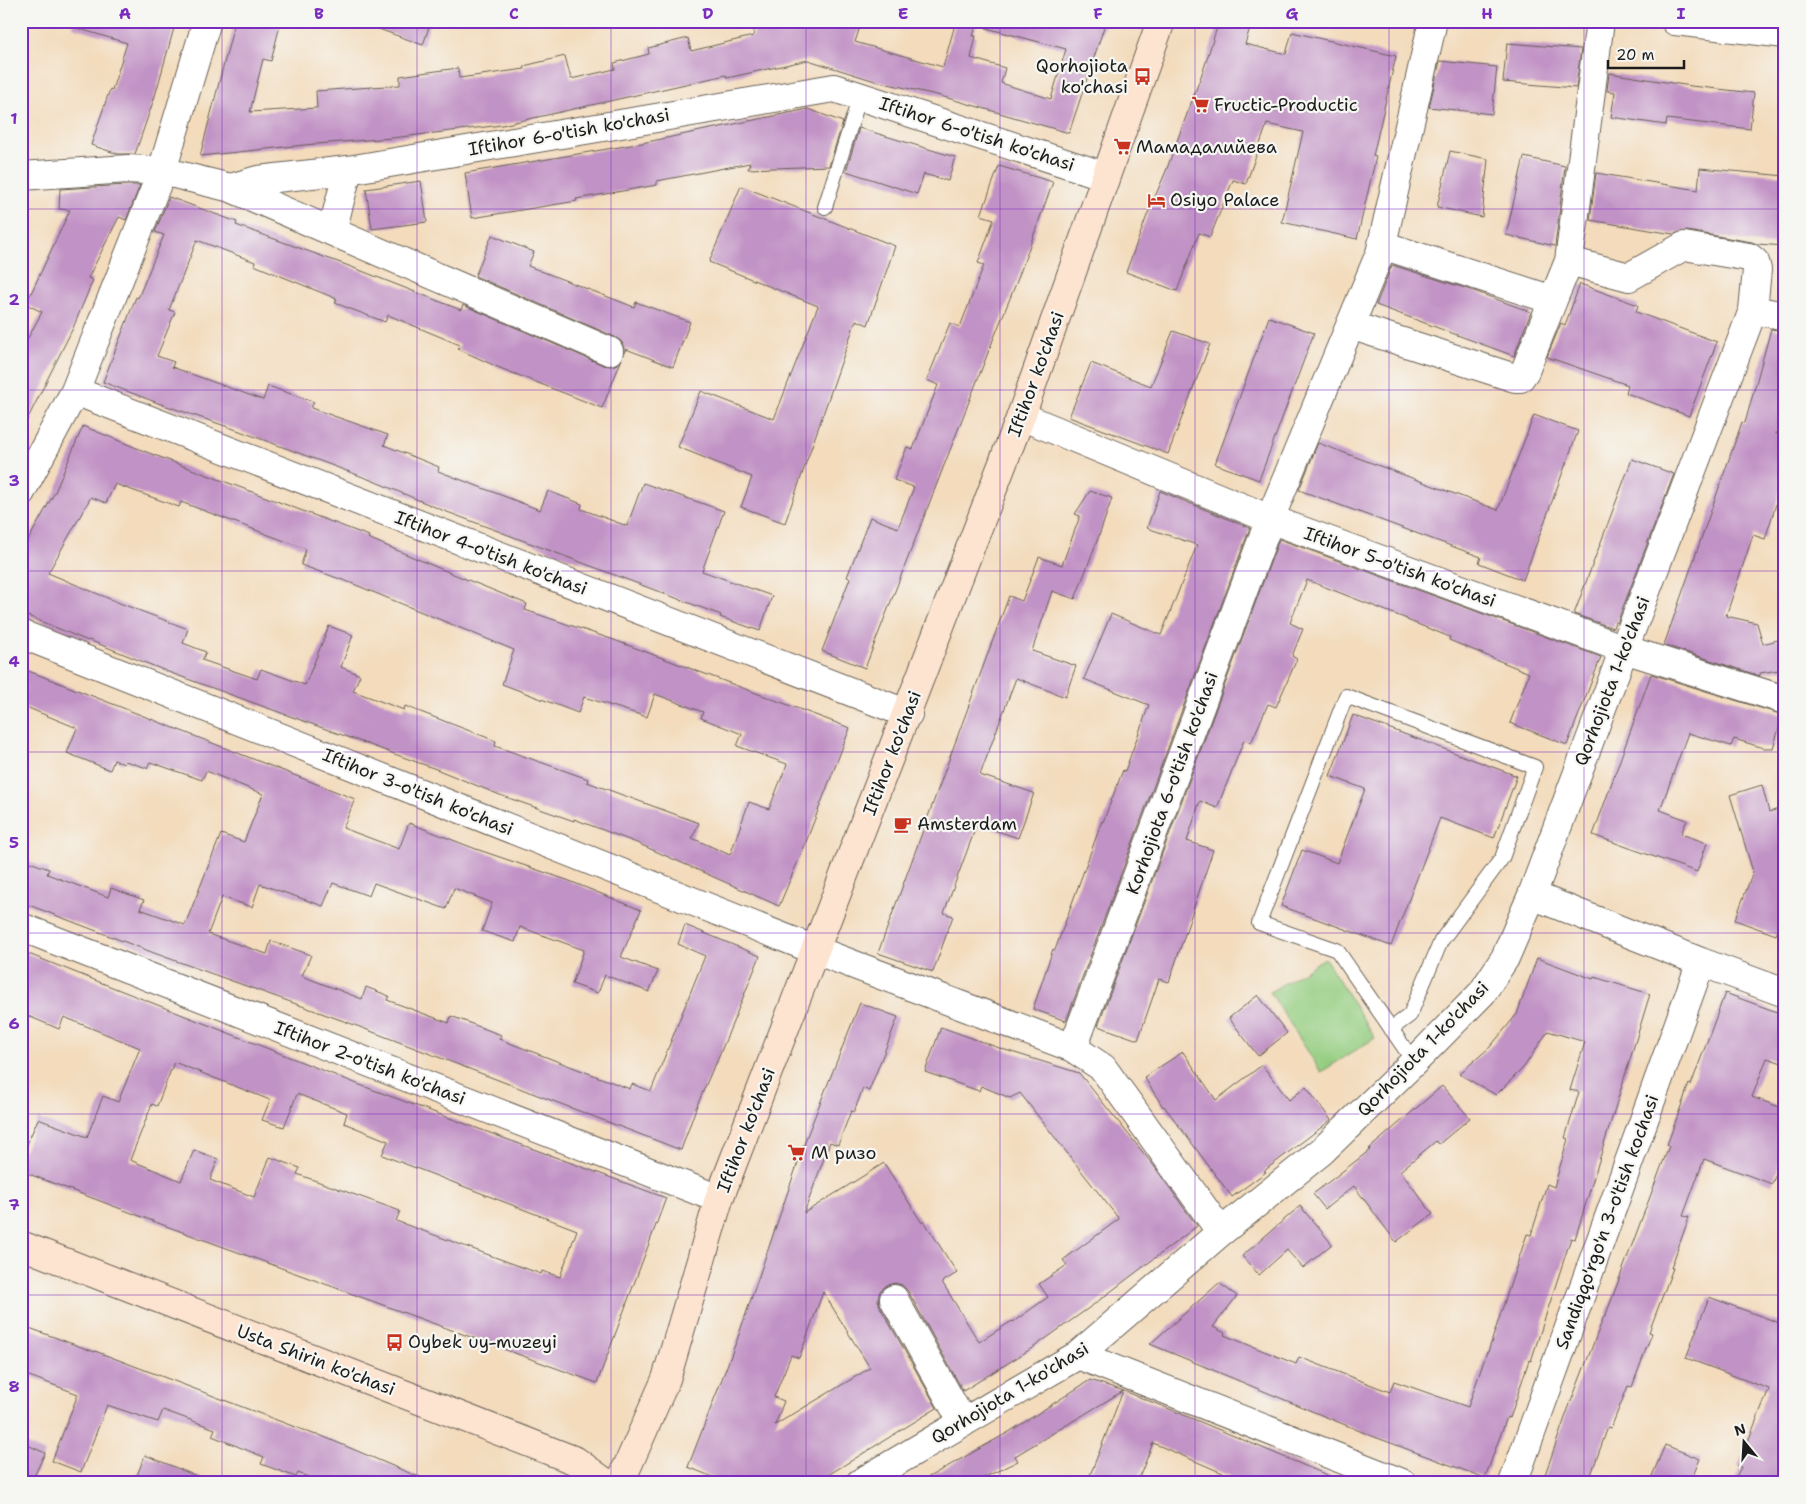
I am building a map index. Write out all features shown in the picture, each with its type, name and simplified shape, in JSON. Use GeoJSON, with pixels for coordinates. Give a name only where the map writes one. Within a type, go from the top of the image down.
{"type":"FeatureCollection","features":[{"type":"Feature","properties":{"kind":"main road","name":"Iftihor ko'chasi"},"geometry":{"type":"LineString","coordinates":[[620,1483],[666,1378],[719,1199],[1022,416],[1161,21]]}},
{"type":"Feature","properties":{"kind":"main road","name":"Usta Shirin ko'chasi"},"geometry":{"type":"LineString","coordinates":[[21,1245],[576,1461],[606,1483]]}},
{"type":"Feature","properties":{"kind":"street"},"geometry":{"type":"LineString","coordinates":[[21,492],[75,391],[162,171],[207,21]]}},
{"type":"Feature","properties":{"kind":"street","name":"Korhojiota 6-o'tish ko'chasi"},"geometry":{"type":"LineString","coordinates":[[1074,1048],[1270,519],[1382,245],[1433,21]]}},
{"type":"Feature","properties":{"kind":"street"},"geometry":{"type":"LineString","coordinates":[[1350,326],[1520,378],[1525,371],[1569,261],[1600,21]]}},
{"type":"Feature","properties":{"kind":"street"},"geometry":{"type":"LineString","coordinates":[[1675,21],[1785,34]]}},
{"type":"Feature","properties":{"kind":"street","name":"Iftihor 6-o'tish ko'chasi"},"geometry":{"type":"LineString","coordinates":[[232,188],[258,180],[348,170],[826,88],[834,88],[860,96],[1105,176]]}},
{"type":"Feature","properties":{"kind":"street"},"geometry":{"type":"LineString","coordinates":[[21,176],[128,169],[162,171],[232,188],[609,351]]}},
{"type":"Feature","properties":{"kind":"street"},"geometry":{"type":"LineString","coordinates":[[332,232],[348,170]]}},
{"type":"Feature","properties":{"kind":"street"},"geometry":{"type":"LineString","coordinates":[[1382,245],[1553,300]]}},
{"type":"Feature","properties":{"kind":"street","name":"Qorhojiota 1-ko'chasi"},"geometry":{"type":"LineString","coordinates":[[860,1483],[1078,1355],[1221,1232],[1322,1151],[1482,993],[1505,958],[1532,895],[1753,310],[1756,270],[1755,262],[1749,257],[1684,246],[1629,277],[1569,261]]}},
{"type":"Feature","properties":{"kind":"street"},"geometry":{"type":"LineString","coordinates":[[1753,310],[1785,316]]}},
{"type":"Feature","properties":{"kind":"street","name":"Iftihor 4-o'tish ko'chasi"},"geometry":{"type":"LineString","coordinates":[[75,391],[908,714]]}},
{"type":"Feature","properties":{"kind":"street","name":"Iftihor 5-o'tish ko'chasi"},"geometry":{"type":"LineString","coordinates":[[1022,416],[1270,519],[1624,649],[1785,700]]}},
{"type":"Feature","properties":{"kind":"street","name":"Iftihor 3-o'tish ko'chasi"},"geometry":{"type":"LineString","coordinates":[[21,634],[815,950]]}},
{"type":"Feature","properties":{"kind":"street"},"geometry":{"type":"LineString","coordinates":[[1532,895],[1785,993]]}},
{"type":"Feature","properties":{"kind":"street","name":"Iftihor 2-o'tish ko'chasi"},"geometry":{"type":"LineString","coordinates":[[21,927],[719,1199]]}},
{"type":"Feature","properties":{"kind":"street"},"geometry":{"type":"LineString","coordinates":[[815,950],[1074,1048],[1103,1068],[1221,1232]]}},
{"type":"Feature","properties":{"kind":"street","name":"Sandiqqo'rgo'n 3-o'tish kochasi"},"geometry":{"type":"LineString","coordinates":[[1513,1483],[1701,962]]}},
{"type":"Feature","properties":{"kind":"street"},"geometry":{"type":"LineString","coordinates":[[894,1299],[963,1423]]}},
{"type":"Feature","properties":{"kind":"street"},"geometry":{"type":"LineString","coordinates":[[1078,1355],[1402,1483]]}},
{"type":"Feature","properties":{"kind":"lane"},"geometry":{"type":"LineString","coordinates":[[825,207],[860,96]]}},
{"type":"Feature","properties":{"kind":"lane"},"geometry":{"type":"LineString","coordinates":[[1391,1029],[1410,1014],[1441,941],[1502,858],[1535,767],[1346,696],[1259,924],[1337,950],[1391,1029],[1414,1062]]}},
{"type":"Feature","properties":{"kind":"green space"},"geometry":{"type":"Polygon","coordinates":[[[1325,958],[1375,1038],[1321,1072],[1270,992],[1325,958]]]}},
{"type":"Feature","properties":{"kind":"building"},"geometry":{"type":"Polygon","coordinates":[[[74,21],[176,21],[155,96],[135,154],[118,154],[91,145],[127,43],[73,27],[74,21]]]}},
{"type":"Feature","properties":{"kind":"building"},"geometry":{"type":"Polygon","coordinates":[[[235,21],[281,21],[271,61],[263,59],[250,112],[317,108],[316,91],[400,85],[400,76],[458,68],[459,78],[525,69],[524,66],[565,56],[571,79],[615,69],[614,63],[649,54],[648,48],[688,38],[691,51],[753,36],[756,21],[862,21],[855,42],[943,67],[956,21],[978,21],[973,36],[976,36],[971,58],[1005,68],[1001,83],[1051,99],[1066,49],[986,28],[987,21],[1106,21],[1069,133],[937,95],[875,81],[808,60],[727,78],[726,75],[502,125],[392,138],[200,156],[235,21]]]}},
{"type":"Feature","properties":{"kind":"building"},"geometry":{"type":"Polygon","coordinates":[[[366,21],[431,21],[423,45],[365,24],[366,21]]]}},
{"type":"Feature","properties":{"kind":"building"},"geometry":{"type":"Polygon","coordinates":[[[1219,21],[1252,21],[1245,44],[1286,54],[1292,32],[1396,56],[1373,156],[1376,157],[1357,239],[1282,222],[1303,132],[1267,124],[1246,184],[1233,180],[1210,237],[1199,233],[1177,291],[1126,272],[1166,171],[1204,68],[1219,21]]]}},
{"type":"Feature","properties":{"kind":"building"},"geometry":{"type":"Polygon","coordinates":[[[1507,43],[1581,49],[1576,88],[1503,82],[1507,43]]]}},
{"type":"Feature","properties":{"kind":"building"},"geometry":{"type":"Polygon","coordinates":[[[1440,61],[1497,67],[1492,114],[1429,107],[1440,61]]]}},
{"type":"Feature","properties":{"kind":"building"},"geometry":{"type":"Polygon","coordinates":[[[1609,73],[1691,86],[1754,93],[1750,129],[1667,119],[1666,125],[1611,117],[1615,92],[1607,91],[1609,73]]]}},
{"type":"Feature","properties":{"kind":"building"},"geometry":{"type":"Polygon","coordinates":[[[808,109],[843,122],[829,166],[748,169],[750,163],[657,181],[657,185],[576,199],[577,201],[472,218],[465,173],[637,144],[808,109]]]}},
{"type":"Feature","properties":{"kind":"building"},"geometry":{"type":"Polygon","coordinates":[[[859,128],[955,157],[948,181],[924,174],[917,194],[846,171],[859,128]]]}},
{"type":"Feature","properties":{"kind":"building"},"geometry":{"type":"Polygon","coordinates":[[[1450,151],[1488,159],[1482,217],[1437,207],[1450,151]]]}},
{"type":"Feature","properties":{"kind":"building"},"geometry":{"type":"Polygon","coordinates":[[[1524,157],[1565,166],[1555,246],[1506,235],[1524,157]]]}},
{"type":"Feature","properties":{"kind":"building"},"geometry":{"type":"Polygon","coordinates":[[[999,166],[1053,182],[1017,281],[865,668],[822,651],[850,578],[847,577],[870,517],[898,528],[914,487],[894,480],[907,447],[913,449],[938,385],[927,380],[950,323],[960,327],[984,265],[978,263],[994,219],[981,215],[999,166]]]}},
{"type":"Feature","properties":{"kind":"building"},"geometry":{"type":"Polygon","coordinates":[[[1700,168],[1785,176],[1785,246],[1757,244],[1687,231],[1673,234],[1590,220],[1596,173],[1698,190],[1700,168]]]}},
{"type":"Feature","properties":{"kind":"building"},"geometry":{"type":"Polygon","coordinates":[[[421,181],[427,222],[372,229],[366,189],[421,181]]]}},
{"type":"Feature","properties":{"kind":"building"},"geometry":{"type":"Polygon","coordinates":[[[140,185],[126,220],[119,217],[88,278],[93,280],[73,328],[21,432],[21,351],[42,312],[26,304],[70,210],[59,209],[60,189],[140,185]]]}},
{"type":"Feature","properties":{"kind":"building"},"geometry":{"type":"Polygon","coordinates":[[[741,186],[895,246],[868,325],[856,320],[785,523],[741,507],[752,477],[678,447],[701,391],[774,419],[818,306],[709,262],[741,186]]]}},
{"type":"Feature","properties":{"kind":"building"},"geometry":{"type":"Polygon","coordinates":[[[169,197],[237,222],[236,225],[349,266],[461,310],[463,305],[603,365],[611,366],[618,364],[622,359],[602,408],[500,368],[458,349],[460,345],[388,315],[385,322],[335,303],[337,299],[254,265],[255,262],[197,240],[169,310],[175,312],[157,356],[174,362],[172,367],[263,400],[268,386],[314,402],[311,408],[388,435],[384,445],[439,467],[438,471],[540,510],[548,491],[582,504],[581,509],[627,526],[643,483],[724,511],[702,571],[772,596],[760,631],[442,510],[371,480],[103,382],[136,297],[138,298],[164,235],[155,232],[169,197]]]}},
{"type":"Feature","properties":{"kind":"building"},"geometry":{"type":"Polygon","coordinates":[[[492,235],[534,252],[528,266],[634,307],[636,302],[690,322],[673,367],[626,349],[624,355],[622,342],[615,337],[475,276],[492,235]]]}},
{"type":"Feature","properties":{"kind":"building"},"geometry":{"type":"Polygon","coordinates":[[[1392,265],[1474,291],[1531,312],[1514,356],[1376,305],[1392,265]]]}},
{"type":"Feature","properties":{"kind":"building"},"geometry":{"type":"Polygon","coordinates":[[[1580,284],[1638,305],[1636,312],[1717,342],[1689,416],[1626,393],[1628,385],[1547,357],[1561,323],[1565,325],[1580,284]]]}},
{"type":"Feature","properties":{"kind":"building"},"geometry":{"type":"Polygon","coordinates":[[[1269,317],[1314,333],[1259,480],[1215,464],[1269,317]]]}},
{"type":"Feature","properties":{"kind":"building"},"geometry":{"type":"Polygon","coordinates":[[[1771,329],[1785,331],[1785,401],[1776,434],[1785,437],[1785,476],[1765,539],[1753,535],[1726,616],[1757,623],[1763,644],[1785,638],[1785,669],[1760,673],[1760,676],[1664,645],[1742,422],[1745,423],[1771,329]]]}},
{"type":"Feature","properties":{"kind":"building"},"geometry":{"type":"Polygon","coordinates":[[[1173,331],[1210,344],[1168,454],[1069,417],[1091,363],[1151,386],[1173,331]]]}},
{"type":"Feature","properties":{"kind":"building"},"geometry":{"type":"Polygon","coordinates":[[[1534,415],[1578,431],[1523,580],[1479,563],[1481,557],[1299,490],[1318,443],[1498,510],[1534,415]]]}},
{"type":"Feature","properties":{"kind":"building"},"geometry":{"type":"Polygon","coordinates":[[[83,426],[149,453],[369,536],[368,538],[527,604],[525,610],[614,640],[850,728],[779,906],[637,843],[574,819],[574,821],[500,795],[436,769],[171,673],[21,613],[21,553],[55,492],[83,426]],[[115,484],[106,503],[91,497],[48,573],[188,629],[183,643],[206,652],[202,660],[257,679],[261,669],[305,685],[329,626],[353,635],[341,667],[360,675],[353,691],[404,710],[405,706],[496,741],[495,746],[588,779],[587,782],[699,823],[692,838],[730,855],[749,802],[769,809],[787,764],[737,746],[742,734],[701,718],[703,712],[655,694],[647,717],[584,697],[578,713],[502,684],[514,650],[351,583],[301,565],[306,549],[181,502],[179,507],[115,484]]]}},
{"type":"Feature","properties":{"kind":"building"},"geometry":{"type":"Polygon","coordinates":[[[1632,459],[1674,474],[1617,623],[1615,622],[1613,628],[1574,614],[1632,459]]]}},
{"type":"Feature","properties":{"kind":"building"},"geometry":{"type":"Polygon","coordinates":[[[1090,491],[1112,498],[1100,533],[1075,599],[1052,591],[1032,651],[1076,666],[1065,697],[1016,678],[980,775],[1034,793],[1018,838],[977,824],[944,913],[953,916],[933,972],[878,953],[1009,596],[1022,601],[1039,557],[1062,565],[1080,516],[1075,514],[1090,491]]]}},
{"type":"Feature","properties":{"kind":"building"},"geometry":{"type":"Polygon","coordinates":[[[1160,491],[1250,528],[1066,1021],[1033,1009],[1053,949],[1055,950],[1102,821],[1123,770],[1125,771],[1149,705],[1084,679],[1111,614],[1161,635],[1197,545],[1147,528],[1160,491]]]}},
{"type":"Feature","properties":{"kind":"building"},"geometry":{"type":"Polygon","coordinates":[[[1279,539],[1601,657],[1567,745],[1510,723],[1529,673],[1449,640],[1450,637],[1307,580],[1290,623],[1303,629],[1292,656],[1297,659],[1276,707],[1268,704],[1251,743],[1244,740],[1217,808],[1200,801],[1187,841],[1213,850],[1169,982],[1159,979],[1138,1040],[1098,1026],[1279,539]]]}},
{"type":"Feature","properties":{"kind":"building"},"geometry":{"type":"Polygon","coordinates":[[[21,668],[355,799],[343,828],[399,849],[409,823],[476,849],[567,880],[641,910],[621,957],[658,971],[649,992],[605,975],[598,993],[572,984],[584,950],[520,927],[515,942],[482,931],[492,903],[454,888],[446,909],[374,883],[369,896],[333,883],[323,906],[260,884],[252,907],[222,897],[208,934],[267,954],[271,941],[311,955],[302,976],[362,999],[366,987],[389,996],[387,1000],[449,1023],[451,1016],[501,1035],[499,1039],[630,1089],[632,1084],[651,1091],[705,956],[678,944],[685,925],[760,956],[696,1108],[681,1150],[352,1024],[154,953],[21,902],[21,859],[49,869],[47,874],[108,897],[111,888],[144,900],[140,909],[185,925],[221,834],[244,842],[263,794],[206,771],[202,780],[150,762],[147,768],[125,761],[124,764],[114,760],[110,770],[67,753],[77,728],[21,705],[21,668]]]}},
{"type":"Feature","properties":{"kind":"building"},"geometry":{"type":"Polygon","coordinates":[[[1651,674],[1783,715],[1773,748],[1764,748],[1734,739],[1731,746],[1688,733],[1660,810],[1687,820],[1681,834],[1707,843],[1697,872],[1593,835],[1651,674]]]}},
{"type":"Feature","properties":{"kind":"building"},"geometry":{"type":"Polygon","coordinates":[[[1353,715],[1517,776],[1494,838],[1440,818],[1391,946],[1281,906],[1302,850],[1337,863],[1365,789],[1330,776],[1353,715]]]}},
{"type":"Feature","properties":{"kind":"building"},"geometry":{"type":"Polygon","coordinates":[[[1762,785],[1769,812],[1785,807],[1785,912],[1776,935],[1735,920],[1753,872],[1730,795],[1762,785]]]}},
{"type":"Feature","properties":{"kind":"building"},"geometry":{"type":"Polygon","coordinates":[[[21,951],[360,1085],[666,1198],[597,1383],[166,1226],[21,1171],[21,1158],[38,1119],[87,1137],[103,1096],[118,1102],[140,1048],[64,1017],[59,1029],[21,1013],[21,951]],[[174,1062],[157,1106],[152,1104],[130,1160],[181,1181],[194,1150],[218,1159],[210,1180],[254,1197],[270,1157],[300,1168],[297,1174],[400,1211],[396,1221],[541,1274],[542,1271],[560,1277],[577,1230],[382,1155],[388,1141],[344,1123],[347,1113],[297,1094],[284,1127],[262,1120],[270,1100],[174,1062]]]}},
{"type":"Feature","properties":{"kind":"building"},"geometry":{"type":"Polygon","coordinates":[[[1537,958],[1593,979],[1594,977],[1650,994],[1575,1239],[1571,1238],[1531,1361],[1529,1360],[1510,1418],[1507,1417],[1485,1478],[1372,1436],[1150,1344],[1219,1283],[1237,1296],[1213,1327],[1225,1333],[1224,1335],[1296,1364],[1299,1357],[1390,1392],[1394,1381],[1468,1407],[1527,1234],[1531,1235],[1547,1184],[1554,1187],[1568,1139],[1565,1138],[1579,1092],[1570,1090],[1585,1042],[1548,1031],[1524,1067],[1496,1095],[1459,1074],[1490,1047],[1517,1014],[1537,958]]]}},
{"type":"Feature","properties":{"kind":"building"},"geometry":{"type":"Polygon","coordinates":[[[1725,993],[1785,1015],[1785,1064],[1767,1058],[1752,1097],[1785,1109],[1785,1149],[1772,1184],[1704,1159],[1683,1216],[1689,1217],[1671,1268],[1673,1268],[1649,1332],[1652,1333],[1632,1387],[1628,1386],[1611,1428],[1608,1427],[1588,1483],[1542,1483],[1567,1412],[1669,1146],[1667,1145],[1689,1084],[1691,1085],[1725,993]]]}},
{"type":"Feature","properties":{"kind":"building"},"geometry":{"type":"Polygon","coordinates":[[[1258,995],[1287,1033],[1258,1056],[1229,1018],[1258,995]]]}},
{"type":"Feature","properties":{"kind":"building"},"geometry":{"type":"Polygon","coordinates":[[[860,1003],[898,1017],[869,1091],[863,1088],[854,1112],[851,1111],[838,1145],[830,1142],[804,1213],[884,1163],[922,1223],[924,1221],[957,1273],[942,1282],[979,1342],[1013,1322],[1048,1297],[1039,1284],[1067,1265],[1063,1260],[1119,1219],[1020,1093],[1010,1098],[981,1086],[979,1091],[925,1072],[941,1027],[1002,1049],[1079,1073],[1154,1166],[1197,1226],[1034,1347],[963,1391],[908,1291],[902,1285],[895,1283],[887,1285],[880,1291],[878,1299],[880,1307],[937,1408],[815,1483],[728,1483],[688,1467],[737,1340],[807,1136],[860,1003]],[[823,1292],[799,1358],[791,1355],[774,1397],[784,1401],[775,1425],[870,1368],[823,1292]]]}},
{"type":"Feature","properties":{"kind":"building"},"geometry":{"type":"Polygon","coordinates":[[[1183,1052],[1216,1100],[1262,1065],[1289,1100],[1306,1087],[1331,1120],[1232,1197],[1163,1107],[1144,1077],[1183,1052]]]}},
{"type":"Feature","properties":{"kind":"building"},"geometry":{"type":"Polygon","coordinates":[[[1442,1086],[1470,1118],[1439,1144],[1436,1141],[1400,1171],[1433,1214],[1396,1242],[1354,1186],[1325,1209],[1313,1194],[1370,1150],[1442,1086]]]}},
{"type":"Feature","properties":{"kind":"building"},"geometry":{"type":"Polygon","coordinates":[[[1300,1206],[1332,1244],[1303,1268],[1287,1250],[1259,1275],[1242,1256],[1300,1206]]]}},
{"type":"Feature","properties":{"kind":"building"},"geometry":{"type":"Polygon","coordinates":[[[1709,1297],[1785,1325],[1785,1483],[1734,1483],[1741,1467],[1738,1466],[1769,1389],[1686,1358],[1709,1297]]]}},
{"type":"Feature","properties":{"kind":"building"},"geometry":{"type":"Polygon","coordinates":[[[21,1325],[317,1434],[433,1483],[324,1483],[298,1473],[296,1477],[261,1464],[264,1457],[212,1436],[215,1429],[163,1410],[158,1422],[107,1405],[81,1472],[52,1461],[78,1394],[21,1373],[21,1325]]]}},
{"type":"Feature","properties":{"kind":"building"},"geometry":{"type":"Polygon","coordinates":[[[1090,1380],[1124,1391],[1167,1408],[1346,1483],[1246,1483],[1153,1443],[1137,1483],[1087,1483],[1123,1391],[1015,1456],[1018,1461],[973,1483],[918,1483],[1009,1432],[1090,1380]]]}},
{"type":"Feature","properties":{"kind":"building"},"geometry":{"type":"Polygon","coordinates":[[[21,1442],[45,1453],[31,1483],[21,1483],[21,1442]]]}},
{"type":"Feature","properties":{"kind":"building"},"geometry":{"type":"Polygon","coordinates":[[[1665,1445],[1700,1459],[1690,1483],[1649,1483],[1665,1445]]]}},
{"type":"Feature","properties":{"kind":"building"},"geometry":{"type":"Polygon","coordinates":[[[145,1455],[211,1482],[211,1483],[134,1483],[145,1455]]]}},
{"type":"Feature","properties":{"kind":"place","name":"Qorhojiota ko'chasi"},"geometry":{"type":"Point","coordinates":[1142,76]}},
{"type":"Feature","properties":{"kind":"place","name":"Fructic-Productic"},"geometry":{"type":"Point","coordinates":[1200,105]}},
{"type":"Feature","properties":{"kind":"place","name":"Мамадалийева"},"geometry":{"type":"Point","coordinates":[1122,147]}},
{"type":"Feature","properties":{"kind":"place","name":"Osiyo Palace"},"geometry":{"type":"Point","coordinates":[1156,200]}},
{"type":"Feature","properties":{"kind":"place","name":"Amsterdam"},"geometry":{"type":"Point","coordinates":[903,824]}},
{"type":"Feature","properties":{"kind":"place","name":"М ризо"},"geometry":{"type":"Point","coordinates":[797,1153]}},
{"type":"Feature","properties":{"kind":"place","name":"Oybek uy-muzeyi"},"geometry":{"type":"Point","coordinates":[394,1342]}}]}
